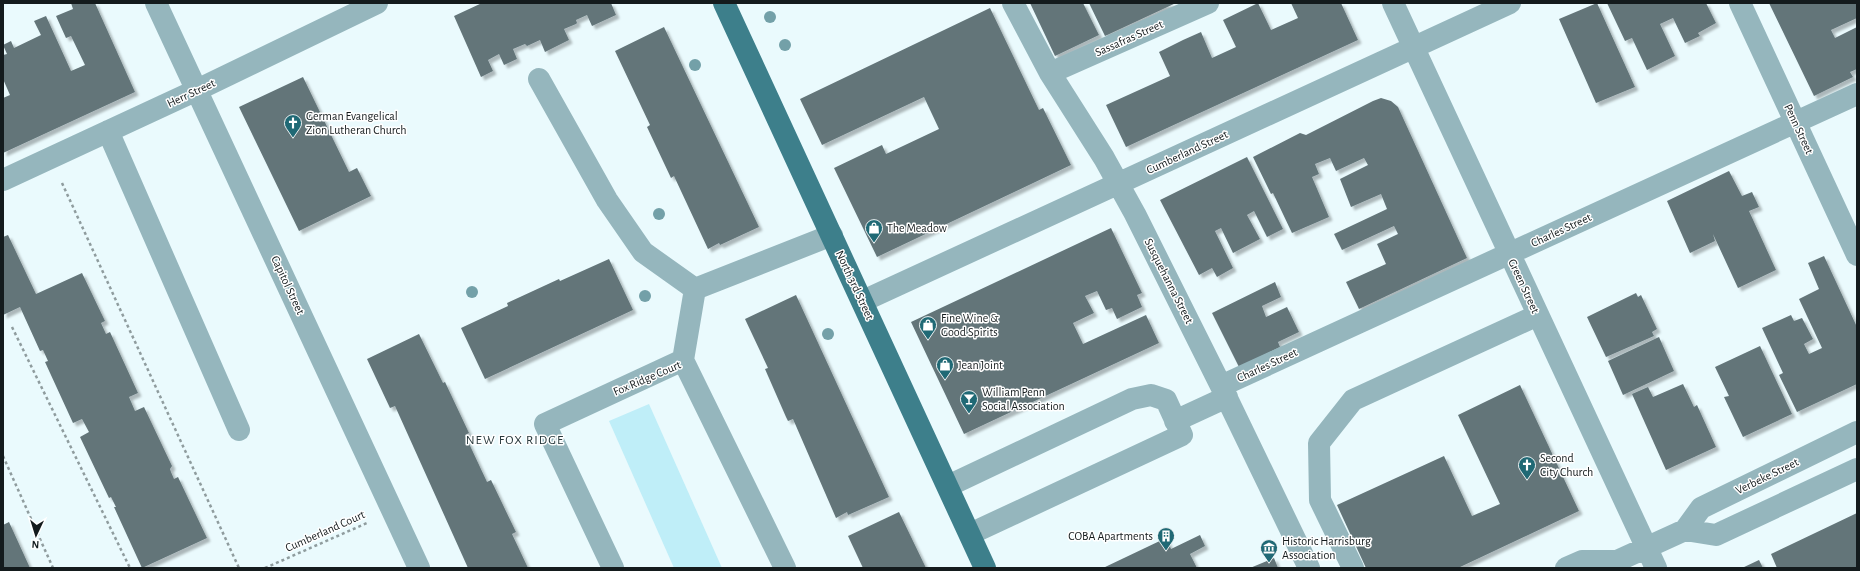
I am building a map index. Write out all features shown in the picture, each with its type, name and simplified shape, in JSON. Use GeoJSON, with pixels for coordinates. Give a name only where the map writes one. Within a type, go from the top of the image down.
{"type":"FeatureCollection","features":[{"type":"Feature","properties":{"kind":"main road","name":"North 3rd Street"},"geometry":{"type":"LineString","coordinates":[[724,3],[863,301],[985,568]]}},
{"type":"Feature","properties":{"kind":"street","name":"Capitol Street"},"geometry":{"type":"LineString","coordinates":[[156,3],[419,568]]}},
{"type":"Feature","properties":{"kind":"street","name":"Herr Street"},"geometry":{"type":"LineString","coordinates":[[3,180],[197,90],[377,3]]}},
{"type":"Feature","properties":{"kind":"street","name":"Susquehanna Street"},"geometry":{"type":"LineString","coordinates":[[1013,3],[1050,73],[1119,184],[1224,392],[1309,568]]}},
{"type":"Feature","properties":{"kind":"street","name":"Sassafras Street"},"geometry":{"type":"LineString","coordinates":[[1050,73],[1208,3]]}},
{"type":"Feature","properties":{"kind":"street","name":"Green Street"},"geometry":{"type":"LineString","coordinates":[[1393,3],[1656,568]]}},
{"type":"Feature","properties":{"kind":"street","name":"Cumberland Street"},"geometry":{"type":"LineString","coordinates":[[863,301],[1510,3]]}},
{"type":"Feature","properties":{"kind":"street","name":"Penn Street"},"geometry":{"type":"LineString","coordinates":[[1740,3],[1857,255]]}},
{"type":"Feature","properties":{"kind":"street"},"geometry":{"type":"LineString","coordinates":[[539,79],[607,200],[643,252],[695,289]]}},
{"type":"Feature","properties":{"kind":"street","name":"Charles Street"},"geometry":{"type":"LineString","coordinates":[[1176,421],[1224,392],[1510,254],[1857,94]]}},
{"type":"Feature","properties":{"kind":"street"},"geometry":{"type":"LineString","coordinates":[[108,131],[239,430]]}},
{"type":"Feature","properties":{"kind":"street"},"geometry":{"type":"LineString","coordinates":[[695,289],[832,235]]}},
{"type":"Feature","properties":{"kind":"street"},"geometry":{"type":"LineString","coordinates":[[683,360],[695,289]]}},
{"type":"Feature","properties":{"kind":"street"},"geometry":{"type":"LineString","coordinates":[[1352,568],[1320,500],[1319,443],[1353,400],[1538,315]]}},
{"type":"Feature","properties":{"kind":"street","name":"Fox Ridge Court"},"geometry":{"type":"LineString","coordinates":[[613,568],[545,424],[683,360],[785,568]]}},
{"type":"Feature","properties":{"kind":"street"},"geometry":{"type":"LineString","coordinates":[[948,486],[1132,399],[1151,395],[1166,400],[1176,421],[1182,435],[970,534]]}},
{"type":"Feature","properties":{"kind":"street","name":"Verbeke Street"},"geometry":{"type":"LineString","coordinates":[[1566,568],[1582,560],[1615,565],[1646,548],[1685,530],[1701,508],[1857,432]]}},
{"type":"Feature","properties":{"kind":"street"},"geometry":{"type":"LineString","coordinates":[[1685,530],[1716,535],[1857,469]]}},
{"type":"Feature","properties":{"kind":"path"},"geometry":{"type":"LineString","coordinates":[[50,158],[239,568]]}},
{"type":"Feature","properties":{"kind":"path"},"geometry":{"type":"LineString","coordinates":[[12,327],[130,568]]}},
{"type":"Feature","properties":{"kind":"path"},"geometry":{"type":"LineString","coordinates":[[3,456],[53,568]]}},
{"type":"Feature","properties":{"kind":"path","name":"Cumberland Court"},"geometry":{"type":"LineString","coordinates":[[265,568],[393,511]]}},
{"type":"Feature","properties":{"kind":"shaded area"},"geometry":{"type":"Polygon","coordinates":[[[649,404],[722,568],[674,568],[609,421],[649,404]]]}},
{"type":"Feature","properties":{"kind":"building"},"geometry":{"type":"Polygon","coordinates":[[[71,3],[95,3],[135,92],[3,153],[3,98],[10,95],[3,79],[3,55],[7,54],[3,45],[11,41],[14,48],[41,35],[34,21],[46,16],[71,71],[85,65],[71,36],[66,38],[56,16],[73,9],[71,3]]]}},
{"type":"Feature","properties":{"kind":"building"},"geometry":{"type":"Polygon","coordinates":[[[482,3],[611,3],[616,15],[592,26],[587,15],[576,20],[576,24],[564,29],[569,40],[545,52],[540,40],[527,46],[525,44],[513,49],[517,59],[504,65],[499,54],[488,60],[493,71],[481,77],[454,16],[482,3]]]}},
{"type":"Feature","properties":{"kind":"building"},"geometry":{"type":"Polygon","coordinates":[[[1030,3],[1083,3],[1099,35],[1055,56],[1030,3]]]}},
{"type":"Feature","properties":{"kind":"building"},"geometry":{"type":"Polygon","coordinates":[[[1089,3],[1176,3],[1105,36],[1089,3]]]}},
{"type":"Feature","properties":{"kind":"building"},"geometry":{"type":"Polygon","coordinates":[[[1258,3],[1271,30],[1298,18],[1291,3],[1341,3],[1358,40],[1126,147],[1106,105],[1170,76],[1159,52],[1183,40],[1201,32],[1212,58],[1236,47],[1223,20],[1258,3]]]}},
{"type":"Feature","properties":{"kind":"building"},"geometry":{"type":"Polygon","coordinates":[[[1597,3],[1635,87],[1596,103],[1559,19],[1597,3]]]}},
{"type":"Feature","properties":{"kind":"building"},"geometry":{"type":"Polygon","coordinates":[[[1607,3],[1706,3],[1716,23],[1698,33],[1700,36],[1685,43],[1673,18],[1660,24],[1675,56],[1647,70],[1632,38],[1625,41],[1607,3]]]}},
{"type":"Feature","properties":{"kind":"building"},"geometry":{"type":"Polygon","coordinates":[[[1769,3],[1857,3],[1857,18],[1831,30],[1835,38],[1857,27],[1857,69],[1850,72],[1853,77],[1814,96],[1769,3]]]}},
{"type":"Feature","properties":{"kind":"building"},"geometry":{"type":"Polygon","coordinates":[[[990,8],[1039,110],[1043,108],[1071,165],[877,257],[834,168],[882,145],[886,154],[939,129],[924,97],[822,145],[800,99],[990,8]]]}},
{"type":"Feature","properties":{"kind":"building"},"geometry":{"type":"Polygon","coordinates":[[[664,27],[759,227],[708,249],[674,176],[671,178],[647,127],[650,125],[615,51],[664,27]]]}},
{"type":"Feature","properties":{"kind":"building","name":"German Evangelical Zion Lutheran Church"},"geometry":{"type":"Polygon","coordinates":[[[303,77],[349,172],[357,168],[371,196],[299,231],[239,107],[303,77]]]}},
{"type":"Feature","properties":{"kind":"building"},"geometry":{"type":"Polygon","coordinates":[[[1381,98],[1391,101],[1398,107],[1467,258],[1359,309],[1346,282],[1386,264],[1377,244],[1398,234],[1394,226],[1342,250],[1334,234],[1387,209],[1381,194],[1351,207],[1340,179],[1368,165],[1364,158],[1336,171],[1330,158],[1315,164],[1319,174],[1312,177],[1329,217],[1292,233],[1273,193],[1271,194],[1253,157],[1300,133],[1306,135],[1381,98]]]}},
{"type":"Feature","properties":{"kind":"building"},"geometry":{"type":"Polygon","coordinates":[[[1247,157],[1283,229],[1267,237],[1254,211],[1247,215],[1260,239],[1233,253],[1221,228],[1215,231],[1233,268],[1217,277],[1212,268],[1199,275],[1160,200],[1247,157]]]}},
{"type":"Feature","properties":{"kind":"building"},"geometry":{"type":"Polygon","coordinates":[[[1729,171],[1742,196],[1752,192],[1759,207],[1749,211],[1776,270],[1738,288],[1713,234],[1715,241],[1690,253],[1667,201],[1729,171]]]}},
{"type":"Feature","properties":{"kind":"building"},"geometry":{"type":"Polygon","coordinates":[[[1111,228],[1142,293],[1137,295],[1142,307],[1117,319],[1112,308],[1106,310],[1097,291],[1085,296],[1094,313],[1073,323],[1083,344],[1146,315],[1159,343],[964,434],[911,322],[1111,228]]]}},
{"type":"Feature","properties":{"kind":"building"},"geometry":{"type":"Polygon","coordinates":[[[8,235],[36,294],[82,273],[105,321],[101,323],[106,334],[110,332],[138,393],[129,397],[135,411],[144,407],[172,466],[170,469],[174,479],[178,477],[207,538],[142,568],[114,507],[116,507],[111,497],[109,498],[80,437],[89,432],[82,419],[73,423],[45,362],[48,361],[43,350],[40,351],[20,307],[3,315],[3,237],[8,235]]]}},
{"type":"Feature","properties":{"kind":"building"},"geometry":{"type":"Polygon","coordinates":[[[1824,256],[1857,327],[1857,384],[1797,412],[1779,375],[1783,373],[1762,328],[1791,315],[1794,321],[1802,318],[1813,339],[1804,344],[1809,354],[1822,348],[1799,299],[1819,289],[1808,263],[1824,256]]]}},
{"type":"Feature","properties":{"kind":"building"},"geometry":{"type":"Polygon","coordinates":[[[609,259],[633,310],[485,379],[461,328],[508,306],[507,303],[559,279],[560,281],[609,259]]]}},
{"type":"Feature","properties":{"kind":"building"},"geometry":{"type":"Polygon","coordinates":[[[1275,282],[1281,297],[1262,306],[1266,317],[1287,307],[1299,332],[1278,342],[1280,347],[1239,367],[1212,313],[1275,282]]]}},
{"type":"Feature","properties":{"kind":"building"},"geometry":{"type":"Polygon","coordinates":[[[1636,293],[1638,297],[1641,295],[1657,329],[1652,332],[1654,336],[1606,357],[1587,317],[1636,293]]]}},
{"type":"Feature","properties":{"kind":"building"},"geometry":{"type":"Polygon","coordinates":[[[796,295],[889,497],[848,515],[847,512],[836,518],[793,419],[788,421],[786,417],[765,369],[768,368],[745,319],[796,295]]]}},
{"type":"Feature","properties":{"kind":"building"},"geometry":{"type":"Polygon","coordinates":[[[419,334],[443,383],[445,382],[469,433],[465,435],[487,482],[491,480],[516,532],[512,534],[528,568],[468,568],[395,406],[390,408],[367,359],[419,334]]]}},
{"type":"Feature","properties":{"kind":"building"},"geometry":{"type":"Polygon","coordinates":[[[1659,337],[1674,371],[1623,395],[1608,361],[1659,337]]]}},
{"type":"Feature","properties":{"kind":"building"},"geometry":{"type":"Polygon","coordinates":[[[1760,346],[1792,414],[1743,437],[1724,397],[1729,396],[1715,367],[1760,346]]]}},
{"type":"Feature","properties":{"kind":"building"},"geometry":{"type":"Polygon","coordinates":[[[1683,384],[1694,407],[1697,405],[1716,447],[1666,470],[1632,394],[1648,387],[1653,397],[1683,384]]]}},
{"type":"Feature","properties":{"kind":"building","name":"Second City Church"},"geometry":{"type":"Polygon","coordinates":[[[1520,385],[1579,511],[1458,568],[1366,568],[1337,505],[1444,456],[1472,516],[1500,504],[1458,415],[1520,385]]]}},
{"type":"Feature","properties":{"kind":"building"},"geometry":{"type":"Polygon","coordinates":[[[899,512],[926,568],[863,568],[848,536],[899,512]]]}},
{"type":"Feature","properties":{"kind":"building"},"geometry":{"type":"Polygon","coordinates":[[[1857,513],[1857,568],[1777,568],[1771,554],[1857,513]]]}},
{"type":"Feature","properties":{"kind":"building"},"geometry":{"type":"Polygon","coordinates":[[[9,522],[30,568],[3,568],[3,525],[9,522]]]}},
{"type":"Feature","properties":{"kind":"building","name":"COBA Apartments"},"geometry":{"type":"Polygon","coordinates":[[[1200,535],[1205,546],[1190,554],[1197,568],[1103,568],[1166,538],[1171,549],[1200,535]]]}},
{"type":"Feature","properties":{"kind":"building","name":"Historic Harrisburg Association"},"geometry":{"type":"Polygon","coordinates":[[[1274,558],[1278,568],[1250,568],[1274,558]]]}},
{"type":"Feature","properties":{"kind":"building"},"geometry":{"type":"Polygon","coordinates":[[[1759,560],[1763,568],[1742,568],[1759,560]]]}},
{"type":"Feature","properties":{"kind":"place","name":"German Evangelical Zion Lutheran Church"},"geometry":{"type":"Point","coordinates":[293,138]}},
{"type":"Feature","properties":{"kind":"place","name":"The Meadow"},"geometry":{"type":"Point","coordinates":[874,243]}},
{"type":"Feature","properties":{"kind":"place","name":"Fine Wine & Good Spirits"},"geometry":{"type":"Point","coordinates":[928,340]}},
{"type":"Feature","properties":{"kind":"place","name":"Jean Joint"},"geometry":{"type":"Point","coordinates":[945,380]}},
{"type":"Feature","properties":{"kind":"place","name":"William Penn Social Association"},"geometry":{"type":"Point","coordinates":[969,414]}},
{"type":"Feature","properties":{"kind":"place","name":"Second City Church"},"geometry":{"type":"Point","coordinates":[1527,480]}},
{"type":"Feature","properties":{"kind":"place","name":"COBA Apartments"},"geometry":{"type":"Point","coordinates":[1166,551]}},
{"type":"Feature","properties":{"kind":"place","name":"Historic Harrisburg Association"},"geometry":{"type":"Point","coordinates":[1269,563]}},
{"type":"Feature","properties":{"kind":"district","name":"NEW FOX RIDGE"},"geometry":{"type":"Point","coordinates":[515,440]}}]}
